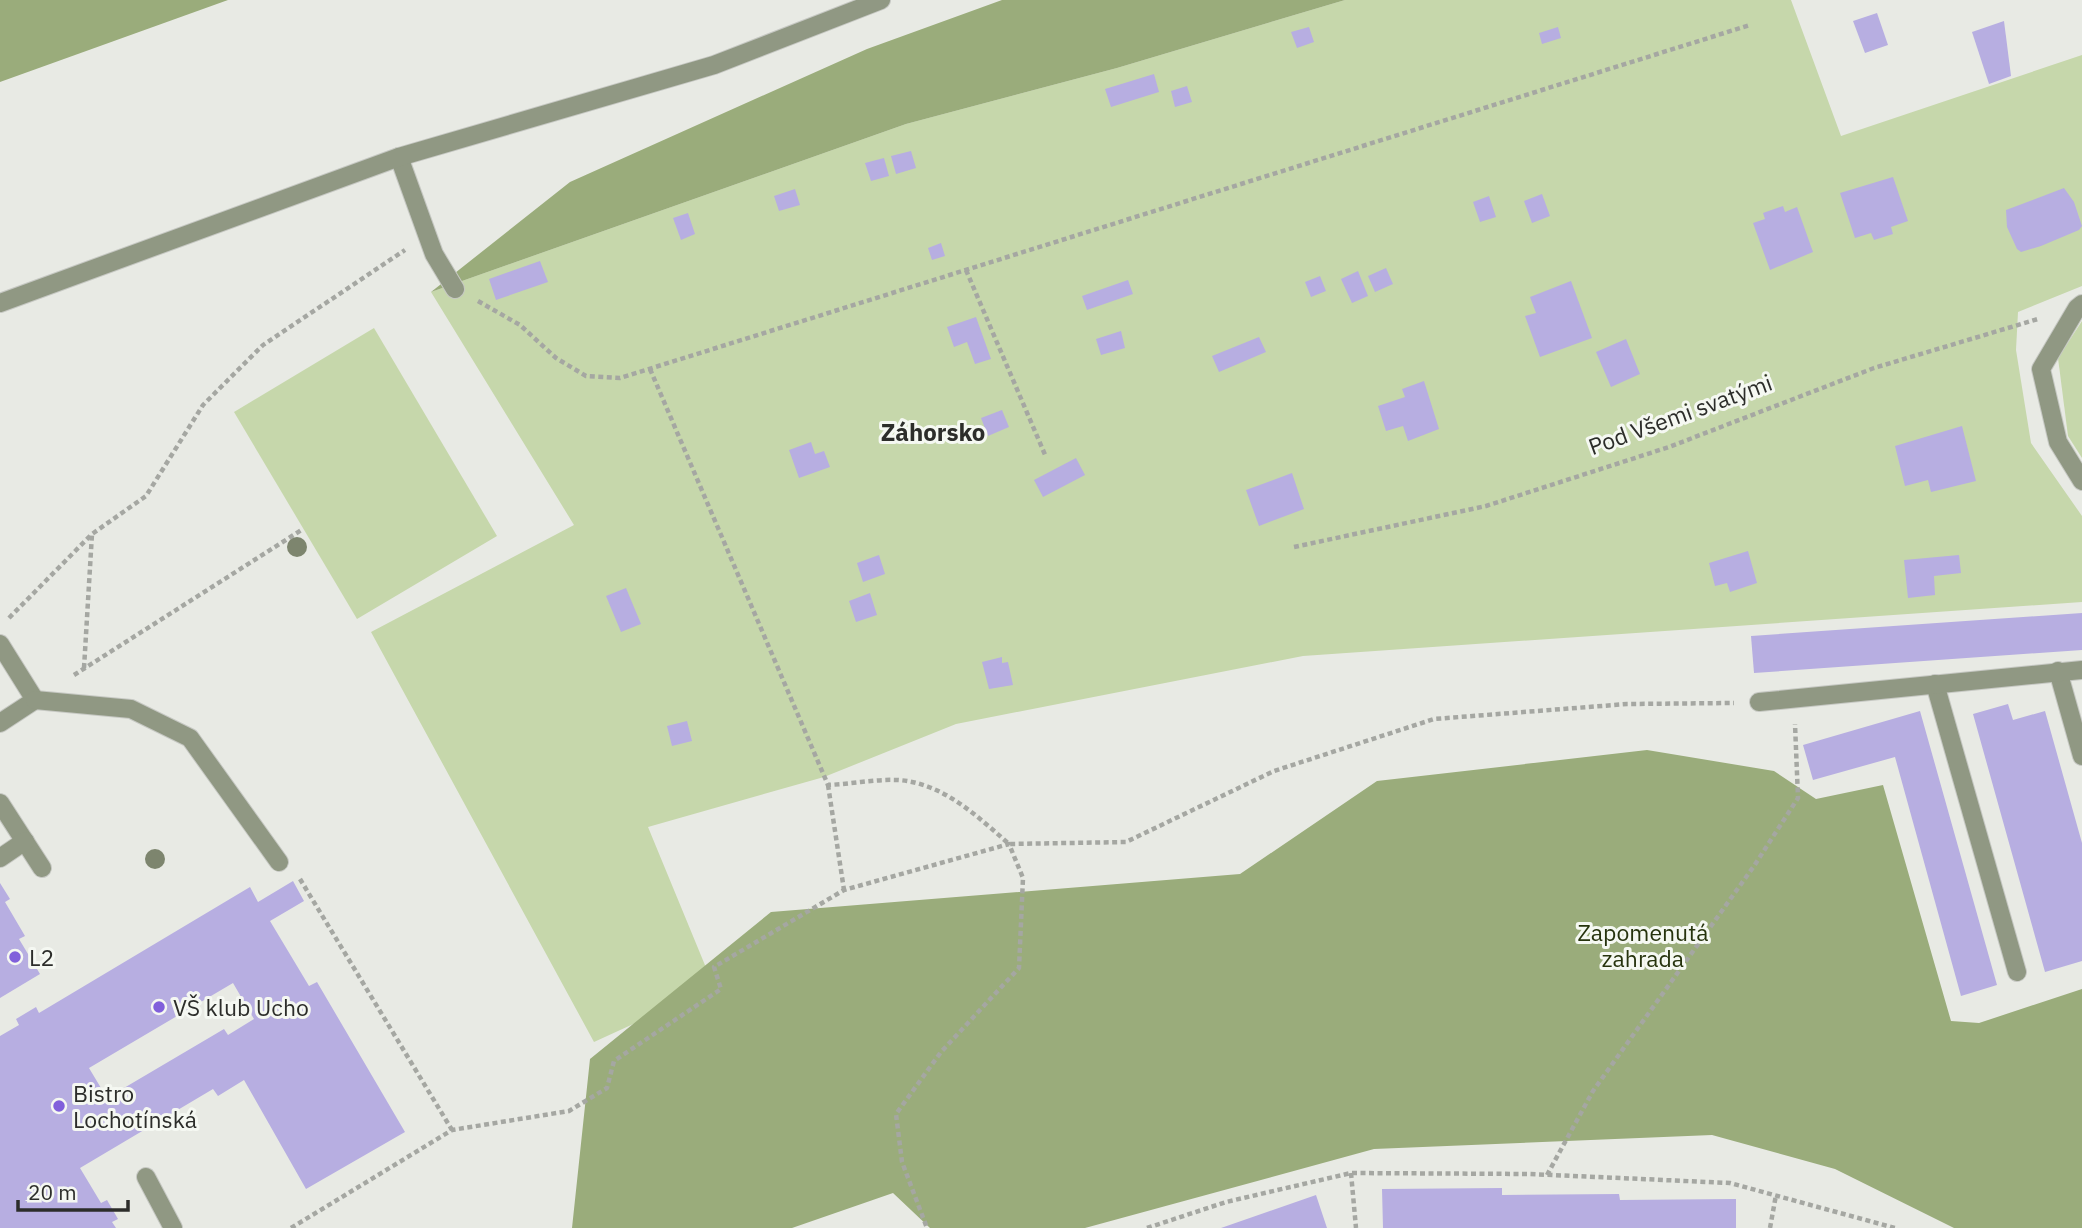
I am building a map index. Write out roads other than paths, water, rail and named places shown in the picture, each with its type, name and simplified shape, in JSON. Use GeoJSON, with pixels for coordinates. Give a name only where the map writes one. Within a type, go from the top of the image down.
{"type":"FeatureCollection","features":[{"type":"Feature","properties":{"kind":"street"},"geometry":{"type":"LineString","coordinates":[[0,303],[400,157],[714,65],[881,0]]}},
{"type":"Feature","properties":{"kind":"street"},"geometry":{"type":"LineString","coordinates":[[400,157],[426,236],[455,289]]}},
{"type":"Feature","properties":{"kind":"street"},"geometry":{"type":"LineString","coordinates":[[2079,306],[2041,369],[2058,442],[2082,481]]}},
{"type":"Feature","properties":{"kind":"street"},"geometry":{"type":"LineString","coordinates":[[0,644],[35,701]]}},
{"type":"Feature","properties":{"kind":"street"},"geometry":{"type":"LineString","coordinates":[[1759,702],[2082,670]]}},
{"type":"Feature","properties":{"kind":"street"},"geometry":{"type":"LineString","coordinates":[[2057,671],[2082,756]]}},
{"type":"Feature","properties":{"kind":"street"},"geometry":{"type":"LineString","coordinates":[[1935,684],[2017,972]]}},
{"type":"Feature","properties":{"kind":"street"},"geometry":{"type":"LineString","coordinates":[[0,723],[35,701],[131,709],[190,738],[279,862]]}},
{"type":"Feature","properties":{"kind":"street"},"geometry":{"type":"LineString","coordinates":[[0,803],[42,868]]}},
{"type":"Feature","properties":{"kind":"street"},"geometry":{"type":"LineString","coordinates":[[0,858],[25,841]]}},
{"type":"Feature","properties":{"kind":"street"},"geometry":{"type":"LineString","coordinates":[[146,1177],[173,1228]]}},
{"type":"Feature","properties":{"kind":"place","name":"L2"},"geometry":{"type":"Point","coordinates":[15,957]}},
{"type":"Feature","properties":{"kind":"place","name":"VŠ klub Ucho"},"geometry":{"type":"Point","coordinates":[159,1007]}},
{"type":"Feature","properties":{"kind":"place","name":"Bistro Lochotínská"},"geometry":{"type":"Point","coordinates":[59,1106]}},
{"type":"Feature","properties":{"kind":"district","name":"Záhorsko"},"geometry":{"type":"Point","coordinates":[933,432]}},
{"type":"Feature","properties":{"kind":"park label","name":"Zapomenutá zahrada"},"geometry":{"type":"Point","coordinates":[1643,945]}}]}
